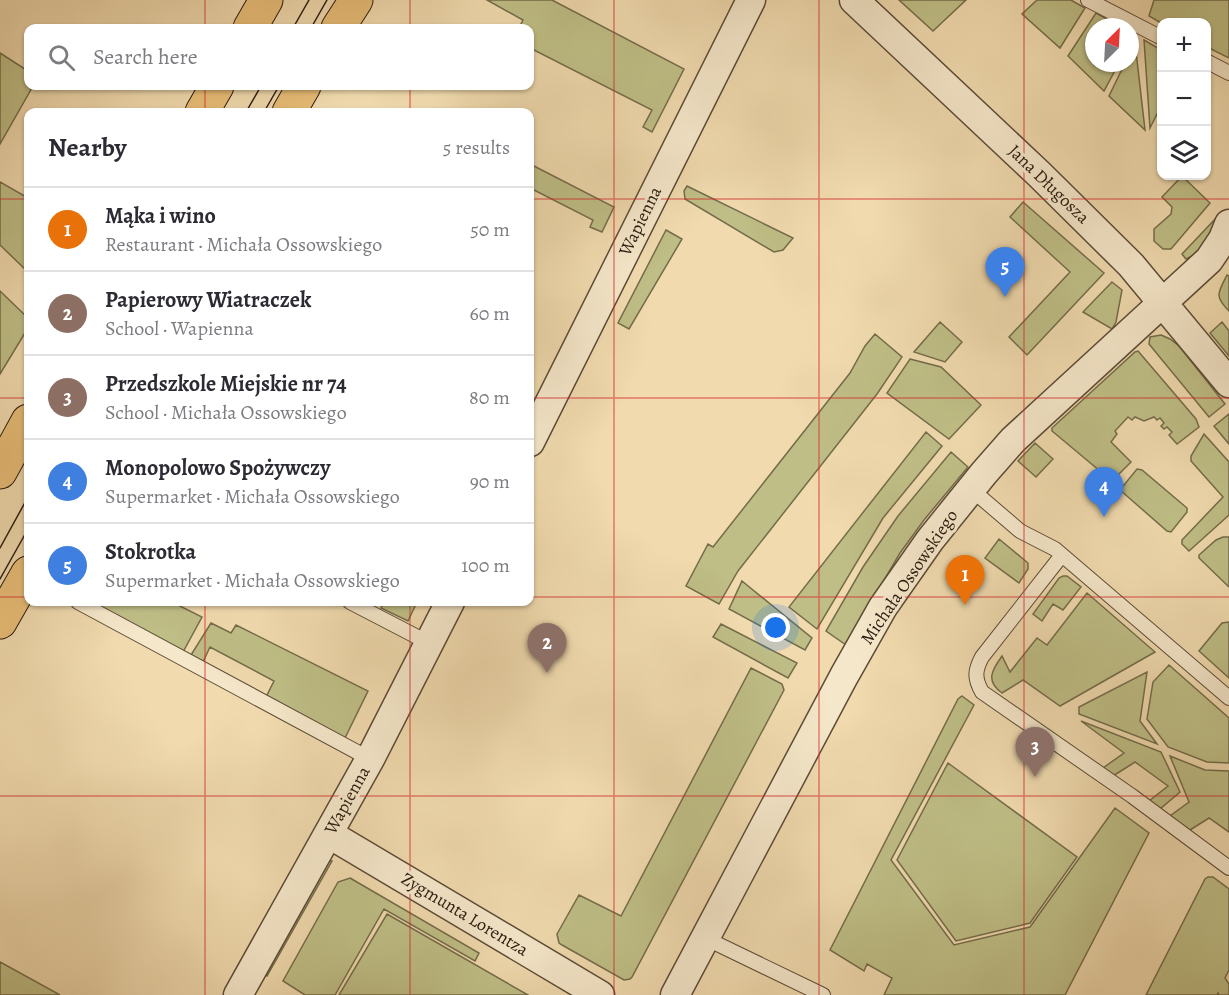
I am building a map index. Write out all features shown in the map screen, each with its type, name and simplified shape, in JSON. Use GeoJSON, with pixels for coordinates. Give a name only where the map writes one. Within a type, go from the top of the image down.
{"type":"FeatureCollection","features":[{"type":"Feature","properties":{"kind":"main road"},"geometry":{"type":"LineString","coordinates":[[252,24],[266,0]]}},
{"type":"Feature","properties":{"kind":"main road"},"geometry":{"type":"LineString","coordinates":[[341,24],[356,0]]}},
{"type":"Feature","properties":{"kind":"main road"},"geometry":{"type":"LineString","coordinates":[[204,108],[216,90]]}},
{"type":"Feature","properties":{"kind":"main road"},"geometry":{"type":"LineString","coordinates":[[291,108],[302,90]]}},
{"type":"Feature","properties":{"kind":"main road"},"geometry":{"type":"LineString","coordinates":[[0,472],[24,428]]}},
{"type":"Feature","properties":{"kind":"main road"},"geometry":{"type":"LineString","coordinates":[[0,622],[24,581]]}},
{"type":"Feature","properties":{"kind":"street","name":"Wapienna"},"geometry":{"type":"LineString","coordinates":[[534,434],[751,0]]}},
{"type":"Feature","properties":{"kind":"street","name":"Jana Długosza"},"geometry":{"type":"LineString","coordinates":[[854,0],[1048,182],[1131,265],[1229,383]]}},
{"type":"Feature","properties":{"kind":"street","name":"Michała Ossowskiego"},"geometry":{"type":"LineString","coordinates":[[675,995],[838,686],[884,607],[930,540],[1013,440],[1209,260],[1223,239],[1229,224]]}},
{"type":"Feature","properties":{"kind":"street","name":"Wapienna"},"geometry":{"type":"LineString","coordinates":[[238,995],[370,759],[448,606]]}},
{"type":"Feature","properties":{"kind":"street","name":"Zygmunta Lorentza"},"geometry":{"type":"LineString","coordinates":[[329,834],[600,995]]}},
{"type":"Feature","properties":{"kind":"lane"},"geometry":{"type":"LineString","coordinates":[[1088,0],[1157,36]]}},
{"type":"Feature","properties":{"kind":"lane"},"geometry":{"type":"LineString","coordinates":[[1211,64],[1229,73]]}},
{"type":"Feature","properties":{"kind":"lane"},"geometry":{"type":"LineString","coordinates":[[971,489],[1020,531],[1062,555],[1229,698]]}},
{"type":"Feature","properties":{"kind":"lane"},"geometry":{"type":"LineString","coordinates":[[1062,555],[982,657],[976,668],[976,683],[982,692],[1132,796],[1229,868]]}},
{"type":"Feature","properties":{"kind":"lane"},"geometry":{"type":"LineString","coordinates":[[85,606],[370,759]]}},
{"type":"Feature","properties":{"kind":"lane"},"geometry":{"type":"LineString","coordinates":[[358,606],[429,643]]}},
{"type":"Feature","properties":{"kind":"lane"},"geometry":{"type":"LineString","coordinates":[[705,938],[823,995]]}},
{"type":"Feature","properties":{"kind":"shaded area"},"geometry":{"type":"Polygon","coordinates":[[[487,0],[552,0],[684,69],[652,132],[643,127],[652,110],[534,50],[534,24],[521,24],[523,20],[487,0]]]}},
{"type":"Feature","properties":{"kind":"shaded area"},"geometry":{"type":"Polygon","coordinates":[[[899,0],[966,0],[933,31],[899,0]]]}},
{"type":"Feature","properties":{"kind":"shaded area"},"geometry":{"type":"Polygon","coordinates":[[[1037,0],[1071,0],[1085,8],[1060,48],[1022,14],[1037,0]]]}},
{"type":"Feature","properties":{"kind":"shaded area"},"geometry":{"type":"Polygon","coordinates":[[[1154,0],[1229,0],[1229,58],[1211,49],[1211,18],[1157,18],[1157,21],[1149,16],[1154,0]]]}},
{"type":"Feature","properties":{"kind":"shaded area"},"geometry":{"type":"Polygon","coordinates":[[[1096,13],[1105,18],[1093,18],[1096,13]]]}},
{"type":"Feature","properties":{"kind":"shaded area"},"geometry":{"type":"Polygon","coordinates":[[[1085,30],[1085,72],[1114,72],[1104,91],[1068,56],[1085,30]]]}},
{"type":"Feature","properties":{"kind":"shaded area"},"geometry":{"type":"Polygon","coordinates":[[[1144,40],[1157,48],[1157,114],[1150,128],[1144,40]]]}},
{"type":"Feature","properties":{"kind":"shaded area"},"geometry":{"type":"Polygon","coordinates":[[[0,53],[24,68],[24,90],[31,90],[0,144],[0,53]]]}},
{"type":"Feature","properties":{"kind":"shaded area"},"geometry":{"type":"Polygon","coordinates":[[[1121,72],[1138,72],[1145,130],[1109,96],[1121,72]]]}},
{"type":"Feature","properties":{"kind":"shaded area"},"geometry":{"type":"Polygon","coordinates":[[[534,166],[614,207],[602,232],[590,227],[593,220],[534,190],[534,166]]]}},
{"type":"Feature","properties":{"kind":"shaded area"},"geometry":{"type":"Polygon","coordinates":[[[1178,180],[1186,180],[1210,203],[1171,249],[1163,249],[1154,241],[1154,229],[1171,214],[1172,207],[1162,197],[1178,180]]]}},
{"type":"Feature","properties":{"kind":"shaded area"},"geometry":{"type":"Polygon","coordinates":[[[0,182],[24,196],[24,268],[0,245],[0,182]]]}},
{"type":"Feature","properties":{"kind":"shaded area"},"geometry":{"type":"Polygon","coordinates":[[[687,186],[793,238],[783,250],[774,252],[685,199],[684,191],[687,186]]]}},
{"type":"Feature","properties":{"kind":"shaded area"},"geometry":{"type":"Polygon","coordinates":[[[1023,202],[1104,273],[1027,355],[1009,337],[1070,272],[1010,217],[1023,202]]]}},
{"type":"Feature","properties":{"kind":"shaded area"},"geometry":{"type":"Polygon","coordinates":[[[1218,216],[1203,246],[1193,256],[1186,259],[1182,254],[1218,216]]]}},
{"type":"Feature","properties":{"kind":"shaded area"},"geometry":{"type":"Polygon","coordinates":[[[666,230],[682,239],[629,329],[618,323],[666,230]]]}},
{"type":"Feature","properties":{"kind":"shaded area"},"geometry":{"type":"Polygon","coordinates":[[[1227,275],[1229,276],[1229,311],[1219,298],[1221,286],[1227,275]]]}},
{"type":"Feature","properties":{"kind":"shaded area"},"geometry":{"type":"Polygon","coordinates":[[[1112,282],[1122,290],[1116,322],[1112,329],[1083,312],[1112,282]]]}},
{"type":"Feature","properties":{"kind":"shaded area"},"geometry":{"type":"Polygon","coordinates":[[[0,291],[24,314],[24,335],[0,374],[0,291]]]}},
{"type":"Feature","properties":{"kind":"shaded area"},"geometry":{"type":"Polygon","coordinates":[[[940,322],[962,342],[945,362],[914,352],[940,322]]]}},
{"type":"Feature","properties":{"kind":"shaded area"},"geometry":{"type":"Polygon","coordinates":[[[1222,322],[1229,331],[1229,356],[1210,333],[1222,322]]]}},
{"type":"Feature","properties":{"kind":"shaded area"},"geometry":{"type":"Polygon","coordinates":[[[875,334],[902,357],[877,394],[738,571],[719,604],[686,586],[708,544],[713,547],[850,373],[865,346],[875,334]]]}},
{"type":"Feature","properties":{"kind":"shaded area"},"geometry":{"type":"Polygon","coordinates":[[[1161,335],[1179,346],[1225,404],[1209,417],[1149,344],[1150,337],[1161,335]]]}},
{"type":"Feature","properties":{"kind":"shaded area"},"geometry":{"type":"Polygon","coordinates":[[[1138,351],[1196,419],[1199,427],[1177,444],[1169,435],[1172,432],[1167,427],[1164,429],[1161,426],[1164,423],[1160,418],[1157,420],[1154,417],[1144,421],[1135,417],[1132,420],[1128,417],[1115,431],[1117,434],[1111,442],[1131,462],[1112,481],[1052,431],[1052,428],[1138,351]]]}},
{"type":"Feature","properties":{"kind":"shaded area"},"geometry":{"type":"Polygon","coordinates":[[[910,359],[941,367],[981,405],[949,439],[887,393],[910,359]]]}},
{"type":"Feature","properties":{"kind":"shaded area"},"geometry":{"type":"Polygon","coordinates":[[[1229,414],[1229,444],[1214,426],[1229,414]]]}},
{"type":"Feature","properties":{"kind":"shaded area"},"geometry":{"type":"Polygon","coordinates":[[[926,432],[942,446],[883,518],[817,629],[789,607],[926,432]]]}},
{"type":"Feature","properties":{"kind":"shaded area"},"geometry":{"type":"Polygon","coordinates":[[[1204,434],[1229,462],[1229,515],[1189,551],[1182,544],[1182,540],[1223,497],[1191,461],[1191,456],[1204,434]]]}},
{"type":"Feature","properties":{"kind":"shaded area"},"geometry":{"type":"Polygon","coordinates":[[[1035,443],[1053,459],[1036,477],[1018,461],[1035,443]]]}},
{"type":"Feature","properties":{"kind":"shaded area"},"geometry":{"type":"Polygon","coordinates":[[[951,452],[968,467],[900,553],[846,645],[826,631],[863,567],[898,516],[951,452]]]}},
{"type":"Feature","properties":{"kind":"shaded area"},"geometry":{"type":"Polygon","coordinates":[[[1137,469],[1142,470],[1187,508],[1187,512],[1171,532],[1120,490],[1137,469]]]}},
{"type":"Feature","properties":{"kind":"shaded area"},"geometry":{"type":"Polygon","coordinates":[[[1229,537],[1229,587],[1199,558],[1199,555],[1216,540],[1229,537]]]}},
{"type":"Feature","properties":{"kind":"shaded area"},"geometry":{"type":"Polygon","coordinates":[[[999,539],[1028,563],[1028,569],[1019,583],[985,558],[999,539]]]}},
{"type":"Feature","properties":{"kind":"shaded area"},"geometry":{"type":"Polygon","coordinates":[[[1067,576],[1081,587],[1063,610],[1053,604],[1042,621],[1033,614],[1059,578],[1067,576]]]}},
{"type":"Feature","properties":{"kind":"shaded area"},"geometry":{"type":"Polygon","coordinates":[[[742,581],[812,638],[805,650],[729,609],[742,581]]]}},
{"type":"Feature","properties":{"kind":"shaded area"},"geometry":{"type":"Polygon","coordinates":[[[1087,593],[1155,652],[1060,706],[1023,680],[1002,693],[997,689],[993,684],[992,675],[1002,656],[1010,672],[1037,638],[1047,645],[1087,593]]]}},
{"type":"Feature","properties":{"kind":"shaded area"},"geometry":{"type":"Polygon","coordinates":[[[97,606],[180,606],[202,617],[183,652],[97,606]]]}},
{"type":"Feature","properties":{"kind":"shaded area"},"geometry":{"type":"Polygon","coordinates":[[[382,606],[415,606],[408,621],[381,608],[382,606]]]}},
{"type":"Feature","properties":{"kind":"shaded area"},"geometry":{"type":"Polygon","coordinates":[[[1229,622],[1229,678],[1199,651],[1222,623],[1229,622]]]}},
{"type":"Feature","properties":{"kind":"shaded area"},"geometry":{"type":"Polygon","coordinates":[[[211,623],[231,633],[236,625],[368,691],[344,740],[266,697],[274,681],[210,647],[203,662],[191,655],[211,623]]]}},
{"type":"Feature","properties":{"kind":"shaded area"},"geometry":{"type":"Polygon","coordinates":[[[721,624],[797,663],[788,678],[713,637],[721,624]]]}},
{"type":"Feature","properties":{"kind":"shaded area"},"geometry":{"type":"Polygon","coordinates":[[[1169,665],[1229,718],[1229,763],[1207,762],[1168,747],[1147,719],[1153,682],[1169,665]]]}},
{"type":"Feature","properties":{"kind":"shaded area"},"geometry":{"type":"Polygon","coordinates":[[[751,668],[782,684],[784,690],[632,977],[624,980],[559,943],[557,934],[579,895],[621,916],[751,668]]]}},
{"type":"Feature","properties":{"kind":"shaded area"},"geometry":{"type":"Polygon","coordinates":[[[1147,672],[1140,721],[1157,744],[1079,714],[1079,707],[1147,672]]]}},
{"type":"Feature","properties":{"kind":"shaded area"},"geometry":{"type":"Polygon","coordinates":[[[962,696],[974,705],[891,860],[954,945],[1030,927],[1115,808],[1149,833],[1065,995],[884,995],[892,978],[867,964],[864,971],[830,950],[958,699],[962,696]]]}},
{"type":"Feature","properties":{"kind":"shaded area"},"geometry":{"type":"Polygon","coordinates":[[[1081,721],[1161,752],[1180,792],[1160,809],[1149,801],[1168,786],[1135,762],[1113,776],[1103,768],[1124,753],[1081,721]]]}},
{"type":"Feature","properties":{"kind":"shaded area"},"geometry":{"type":"Polygon","coordinates":[[[1170,756],[1205,770],[1229,771],[1229,832],[1209,818],[1190,830],[1170,816],[1189,802],[1170,756]]]}},
{"type":"Feature","properties":{"kind":"shaded area"},"geometry":{"type":"Polygon","coordinates":[[[948,763],[1077,857],[1030,923],[956,941],[897,860],[948,763]]]}},
{"type":"Feature","properties":{"kind":"shaded area"},"geometry":{"type":"Polygon","coordinates":[[[328,861],[332,861],[267,976],[261,973],[328,861]]]}},
{"type":"Feature","properties":{"kind":"shaded area"},"geometry":{"type":"Polygon","coordinates":[[[1213,877],[1229,889],[1229,970],[1225,978],[1229,984],[1229,995],[1218,993],[1217,995],[1146,995],[1205,879],[1213,877]]]}},
{"type":"Feature","properties":{"kind":"shaded area"},"geometry":{"type":"Polygon","coordinates":[[[350,878],[479,953],[475,961],[384,909],[335,995],[305,995],[283,981],[338,882],[350,878]]]}},
{"type":"Feature","properties":{"kind":"shaded area"},"geometry":{"type":"Polygon","coordinates":[[[387,914],[528,995],[339,995],[387,914]]]}},
{"type":"Feature","properties":{"kind":"shaded area"},"geometry":{"type":"Polygon","coordinates":[[[0,962],[60,995],[0,995],[0,962]]]}},
{"type":"Feature","properties":{"kind":"tram line"},"geometry":{"type":"LineString","coordinates":[[295,24],[309,0]]}},
{"type":"Feature","properties":{"kind":"tram line"},"geometry":{"type":"LineString","coordinates":[[313,24],[327,0]]}},
{"type":"Feature","properties":{"kind":"tram line"},"geometry":{"type":"LineString","coordinates":[[248,108],[259,90]]}},
{"type":"Feature","properties":{"kind":"tram line"},"geometry":{"type":"LineString","coordinates":[[266,108],[277,90]]}},
{"type":"Feature","properties":{"kind":"tram line"},"geometry":{"type":"LineString","coordinates":[[0,548],[24,504]]}},
{"type":"Feature","properties":{"kind":"tram line"},"geometry":{"type":"LineString","coordinates":[[0,579],[24,536]]}},
{"type":"Feature","properties":{"kind":"place","name":"Stokrotka"},"geometry":{"type":"Point","coordinates":[1005,297]}},
{"type":"Feature","properties":{"kind":"place","name":"Monopolowo Spożywczy"},"geometry":{"type":"Point","coordinates":[1104,517]}},
{"type":"Feature","properties":{"kind":"place","name":"Mąka i wino"},"geometry":{"type":"Point","coordinates":[965,605]}},
{"type":"Feature","properties":{"kind":"place","name":"Papierowy Wiatraczek"},"geometry":{"type":"Point","coordinates":[547,673]}},
{"type":"Feature","properties":{"kind":"place","name":"Przedszkole Miejskie nr 74"},"geometry":{"type":"Point","coordinates":[1035,777]}}]}
